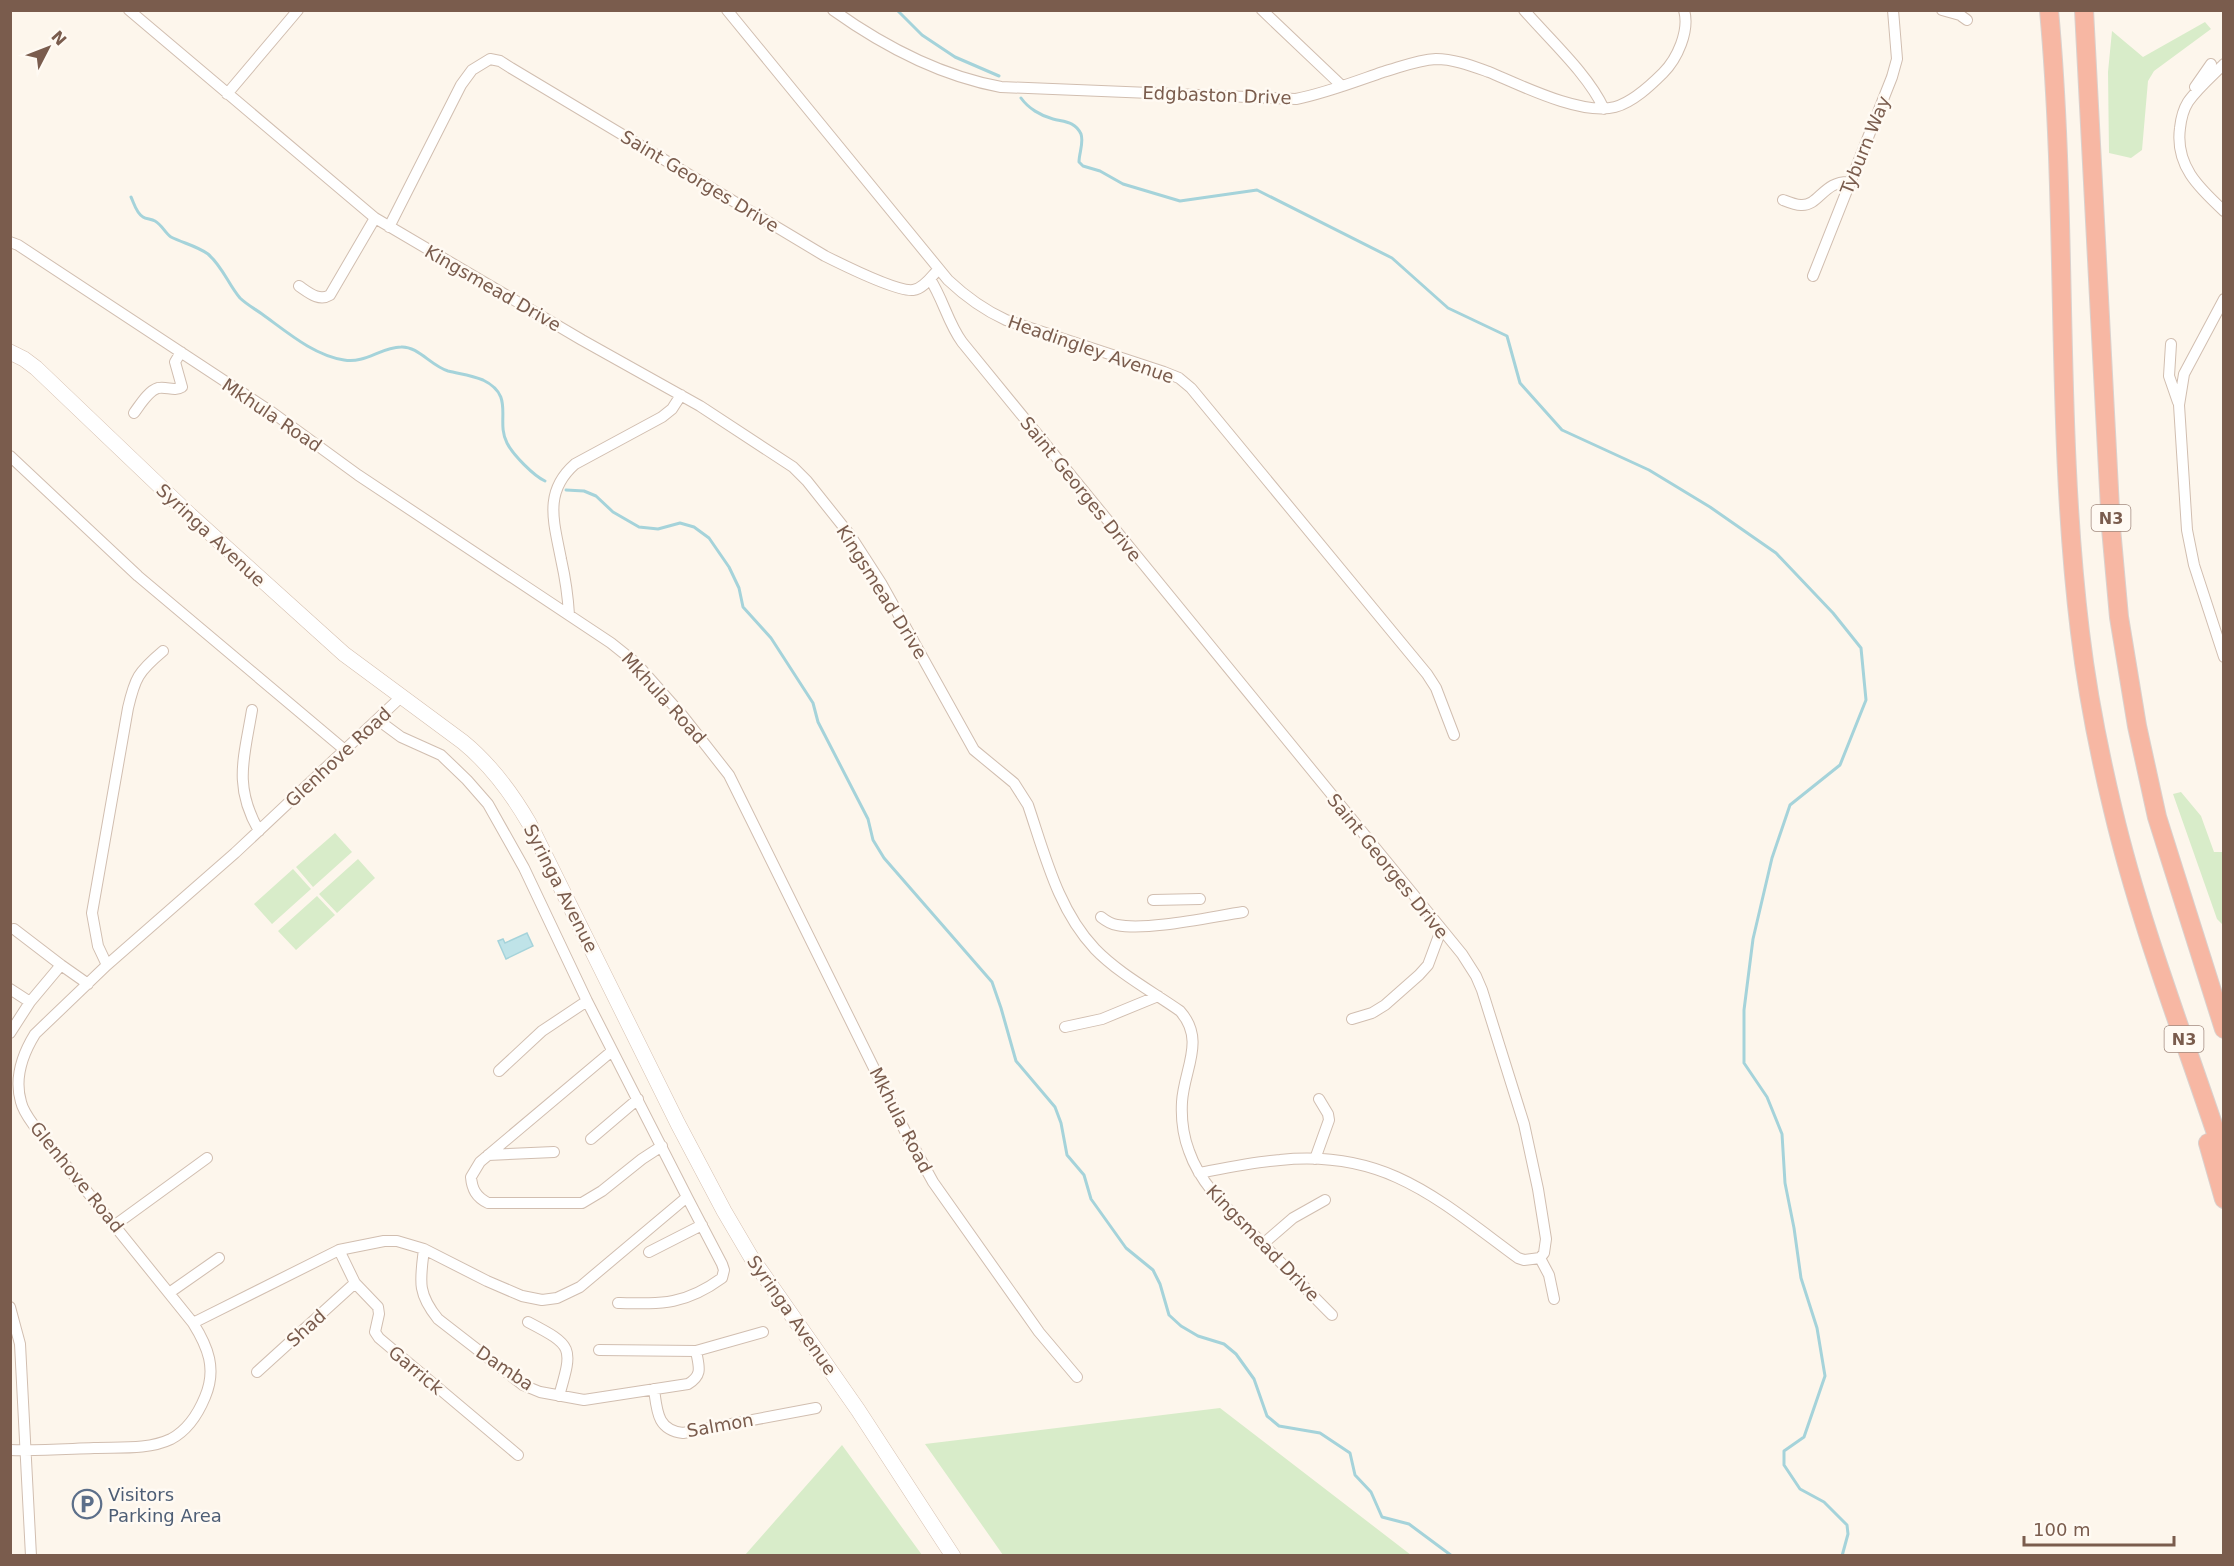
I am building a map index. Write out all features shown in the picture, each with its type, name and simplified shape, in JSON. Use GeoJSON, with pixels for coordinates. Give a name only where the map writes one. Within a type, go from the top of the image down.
{"type":"FeatureCollection","features":[{"type":"Feature","properties":{"kind":"highway","name":"N3"},"geometry":{"type":"LineString","coordinates":[[2049,10],[2056,92],[2066,444],[2080,632],[2113,811],[2144,921],[2223,1157]]}},
{"type":"Feature","properties":{"kind":"highway","name":"N3"},"geometry":{"type":"LineString","coordinates":[[2084,10],[2111,528],[2119,617],[2137,726],[2157,817],[2222,1022]]}},
{"type":"Feature","properties":{"kind":"highway"},"geometry":{"type":"LineString","coordinates":[[2195,1069],[2209,1149],[2223,1199]]}},
{"type":"Feature","properties":{"kind":"street","name":"Kingsmead Drive"},"geometry":{"type":"LineString","coordinates":[[129,10],[375,218],[735,427],[793,467],[819,495],[850,535],[881,583],[974,750],[1014,783],[1023,795],[1056,886],[1069,913],[1086,938],[1107,960],[1180,1011],[1191,1027],[1193,1041],[1182,1101],[1182,1126],[1188,1150],[1198,1173],[1219,1200],[1332,1315]]}},
{"type":"Feature","properties":{"kind":"street"},"geometry":{"type":"LineString","coordinates":[[227,94],[298,10]]}},
{"type":"Feature","properties":{"kind":"street","name":"Headingley Avenue"},"geometry":{"type":"LineString","coordinates":[[727,10],[948,280],[972,301],[1006,320],[1164,372],[1179,378],[1191,388],[1427,674],[1436,688],[1454,735]]}},
{"type":"Feature","properties":{"kind":"street","name":"Edgbaston Drive"},"geometry":{"type":"LineString","coordinates":[[833,10],[880,41],[921,60],[976,82],[1001,87],[1296,99],[1318,95],[1418,61],[1438,59],[1457,61],[1476,67],[1572,105],[1604,109]]}},
{"type":"Feature","properties":{"kind":"street"},"geometry":{"type":"LineString","coordinates":[[1262,10],[1342,86]]}},
{"type":"Feature","properties":{"kind":"street"},"geometry":{"type":"LineString","coordinates":[[1524,10],[1586,80],[1597,94],[1604,109],[1615,107],[1637,95],[1671,66],[1684,29],[1684,10]]}},
{"type":"Feature","properties":{"kind":"street","name":"Tyburn Way"},"geometry":{"type":"LineString","coordinates":[[1813,276],[1892,77],[1897,59],[1893,10]]}},
{"type":"Feature","properties":{"kind":"street"},"geometry":{"type":"LineString","coordinates":[[1942,10],[1960,15],[1967,20]]}},
{"type":"Feature","properties":{"kind":"street","name":"Saint Georges Drive"},"geometry":{"type":"LineString","coordinates":[[388,227],[461,85],[472,70],[490,59],[500,61],[825,256],[906,290],[920,287],[930,279],[940,295],[951,326],[962,342],[1476,976],[1496,1030],[1524,1124],[1546,1239],[1544,1253],[1540,1258]]}},
{"type":"Feature","properties":{"kind":"street"},"geometry":{"type":"LineString","coordinates":[[2194,96],[2196,86],[2211,64]]}},
{"type":"Feature","properties":{"kind":"street"},"geometry":{"type":"LineString","coordinates":[[2223,64],[2194,96],[2181,118],[2178,141],[2180,154],[2202,190],[2223,211]]}},
{"type":"Feature","properties":{"kind":"street"},"geometry":{"type":"LineString","coordinates":[[1782,200],[1800,206],[1809,204],[1836,183],[1851,182]]}},
{"type":"Feature","properties":{"kind":"street"},"geometry":{"type":"LineString","coordinates":[[299,286],[317,297],[323,298],[330,295],[375,218]]}},
{"type":"Feature","properties":{"kind":"street","name":"Mkhula Road"},"geometry":{"type":"LineString","coordinates":[[10,242],[28,251],[273,413],[358,475],[611,643],[636,663],[682,715],[729,775],[901,1124],[933,1182],[1039,1332],[1077,1377]]}},
{"type":"Feature","properties":{"kind":"street"},"geometry":{"type":"LineString","coordinates":[[930,279],[939,269]]}},
{"type":"Feature","properties":{"kind":"street"},"geometry":{"type":"LineString","coordinates":[[2223,300],[2184,374],[2179,405],[2187,530],[2194,565],[2223,657]]}},
{"type":"Feature","properties":{"kind":"street"},"geometry":{"type":"LineString","coordinates":[[2171,344],[2169,376],[2179,405]]}},
{"type":"Feature","properties":{"kind":"street","name":"Syringa Avenue"},"geometry":{"type":"LineString","coordinates":[[10,352],[24,359],[36,369],[190,515],[344,654],[434,719],[481,757],[515,799],[551,865],[678,1124],[724,1211],[752,1257],[858,1410],[953,1556]]}},
{"type":"Feature","properties":{"kind":"street"},"geometry":{"type":"LineString","coordinates":[[134,413],[155,389],[176,390],[182,387],[175,362],[181,352]]}},
{"type":"Feature","properties":{"kind":"street"},"geometry":{"type":"LineString","coordinates":[[569,615],[553,515],[554,496],[559,484],[565,473],[575,464],[662,417],[672,409],[681,395]]}},
{"type":"Feature","properties":{"kind":"street"},"geometry":{"type":"LineString","coordinates":[[10,456],[138,576],[346,751]]}},
{"type":"Feature","properties":{"kind":"street"},"geometry":{"type":"LineString","coordinates":[[106,965],[98,946],[92,913],[128,708],[138,674],[163,651]]}},
{"type":"Feature","properties":{"kind":"street","name":"Glenhove Road"},"geometry":{"type":"LineString","coordinates":[[10,1450],[149,1446],[172,1438],[190,1425],[201,1407],[209,1388],[210,1365],[207,1344],[194,1323],[35,1127],[21,1104],[18,1079],[24,1055],[35,1034],[106,965],[259,831],[401,697]]}},
{"type":"Feature","properties":{"kind":"street"},"geometry":{"type":"LineString","coordinates":[[252,710],[241,779],[246,805],[259,831]]}},
{"type":"Feature","properties":{"kind":"street"},"geometry":{"type":"LineString","coordinates":[[378,720],[401,737],[441,755],[488,804],[524,868],[586,1001],[724,1270],[722,1278],[698,1293],[676,1302],[618,1304]]}},
{"type":"Feature","properties":{"kind":"street"},"geometry":{"type":"LineString","coordinates":[[1153,900],[1200,899]]}},
{"type":"Feature","properties":{"kind":"street"},"geometry":{"type":"LineString","coordinates":[[1101,916],[1117,925],[1142,926],[1243,912]]}},
{"type":"Feature","properties":{"kind":"street"},"geometry":{"type":"LineString","coordinates":[[14,929],[88,984]]}},
{"type":"Feature","properties":{"kind":"street"},"geometry":{"type":"LineString","coordinates":[[1352,1019],[1372,1013],[1385,1005],[1419,975],[1428,965],[1441,930]]}},
{"type":"Feature","properties":{"kind":"street"},"geometry":{"type":"LineString","coordinates":[[10,1033],[30,1002],[61,965]]}},
{"type":"Feature","properties":{"kind":"street"},"geometry":{"type":"LineString","coordinates":[[10,989],[30,1002]]}},
{"type":"Feature","properties":{"kind":"street"},"geometry":{"type":"LineString","coordinates":[[1065,1027],[1102,1019],[1158,996]]}},
{"type":"Feature","properties":{"kind":"street"},"geometry":{"type":"LineString","coordinates":[[499,1071],[542,1031],[586,1001]]}},
{"type":"Feature","properties":{"kind":"street"},"geometry":{"type":"LineString","coordinates":[[612,1051],[476,1166],[471,1177],[475,1192],[480,1199],[488,1203],[582,1203],[602,1191],[662,1146]]}},
{"type":"Feature","properties":{"kind":"street"},"geometry":{"type":"LineString","coordinates":[[591,1139],[638,1099]]}},
{"type":"Feature","properties":{"kind":"street"},"geometry":{"type":"LineString","coordinates":[[1315,1159],[1329,1120],[1319,1099]]}},
{"type":"Feature","properties":{"kind":"street"},"geometry":{"type":"LineString","coordinates":[[1188,1150],[1202,1163],[1228,1168]]}},
{"type":"Feature","properties":{"kind":"street"},"geometry":{"type":"LineString","coordinates":[[488,1155],[554,1152]]}},
{"type":"Feature","properties":{"kind":"street"},"geometry":{"type":"LineString","coordinates":[[115,1225],[207,1158]]}},
{"type":"Feature","properties":{"kind":"street"},"geometry":{"type":"LineString","coordinates":[[1198,1173],[1280,1160],[1315,1159],[1361,1165],[1396,1176],[1431,1195],[1518,1258],[1524,1260],[1540,1258],[1549,1275],[1554,1299]]}},
{"type":"Feature","properties":{"kind":"street"},"geometry":{"type":"LineString","coordinates":[[1219,1200],[1214,1180],[1219,1173],[1228,1168]]}},
{"type":"Feature","properties":{"kind":"street"},"geometry":{"type":"LineString","coordinates":[[194,1323],[339,1250],[384,1240],[397,1240],[424,1249],[522,1296],[542,1300],[557,1298],[580,1287],[687,1197]]}},
{"type":"Feature","properties":{"kind":"street"},"geometry":{"type":"LineString","coordinates":[[1263,1244],[1293,1218],[1325,1200]]}},
{"type":"Feature","properties":{"kind":"street"},"geometry":{"type":"LineString","coordinates":[[649,1252],[702,1225]]}},
{"type":"Feature","properties":{"kind":"street","name":"Damba"},"geometry":{"type":"LineString","coordinates":[[424,1249],[420,1281],[421,1291],[427,1305],[438,1319],[524,1385],[559,1396],[584,1400],[688,1384],[696,1379],[699,1367],[696,1351]]}},
{"type":"Feature","properties":{"kind":"street","name":"Garrick"},"geometry":{"type":"LineString","coordinates":[[339,1250],[355,1283],[378,1307],[379,1314],[375,1332],[379,1338],[518,1455]]}},
{"type":"Feature","properties":{"kind":"street"},"geometry":{"type":"LineString","coordinates":[[169,1293],[219,1258]]}},
{"type":"Feature","properties":{"kind":"street","name":"Shad"},"geometry":{"type":"LineString","coordinates":[[257,1372],[355,1283]]}},
{"type":"Feature","properties":{"kind":"street"},"geometry":{"type":"LineString","coordinates":[[10,1307],[20,1344],[31,1556]]}},
{"type":"Feature","properties":{"kind":"street"},"geometry":{"type":"LineString","coordinates":[[528,1322],[558,1338],[568,1352],[568,1364],[559,1396]]}},
{"type":"Feature","properties":{"kind":"street"},"geometry":{"type":"LineString","coordinates":[[599,1350],[696,1351],[763,1332]]}},
{"type":"Feature","properties":{"kind":"street","name":"Salmon"},"geometry":{"type":"LineString","coordinates":[[654,1389],[658,1415],[664,1425],[683,1433],[816,1408]]}},
{"type":"Feature","properties":{"kind":"green space"},"geometry":{"type":"Polygon","coordinates":[[[2205,22],[2211,29],[2154,71],[2148,81],[2142,150],[2131,158],[2109,153],[2108,72],[2112,31],[2143,57],[2205,22]]]}},
{"type":"Feature","properties":{"kind":"green space"},"geometry":{"type":"Polygon","coordinates":[[[2181,792],[2201,816],[2214,852],[2223,852],[2223,925],[2217,919],[2173,794],[2181,792]]]}},
{"type":"Feature","properties":{"kind":"green space"},"geometry":{"type":"Polygon","coordinates":[[[335,833],[352,852],[313,887],[296,867],[335,833]]]}},
{"type":"Feature","properties":{"kind":"green space"},"geometry":{"type":"Polygon","coordinates":[[[358,859],[375,878],[337,913],[319,894],[358,859]]]}},
{"type":"Feature","properties":{"kind":"green space"},"geometry":{"type":"Polygon","coordinates":[[[293,869],[311,889],[272,924],[254,904],[293,869]]]}},
{"type":"Feature","properties":{"kind":"green space"},"geometry":{"type":"Polygon","coordinates":[[[317,896],[335,915],[296,950],[278,931],[317,896]]]}},
{"type":"Feature","properties":{"kind":"green space"},"geometry":{"type":"Polygon","coordinates":[[[1220,1408],[1411,1555],[1003,1555],[925,1444],[1220,1408]]]}},
{"type":"Feature","properties":{"kind":"green space"},"geometry":{"type":"Polygon","coordinates":[[[842,1445],[922,1555],[745,1555],[842,1445]]]}},
{"type":"Feature","properties":{"kind":"water"},"geometry":{"type":"Polygon","coordinates":[[[527,933],[533,946],[506,959],[498,941],[503,939],[505,943],[527,933]]]}},
{"type":"Feature","properties":{"kind":"waterway"},"geometry":{"type":"LineString","coordinates":[[897,10],[922,35],[955,57],[999,76]]}},
{"type":"Feature","properties":{"kind":"waterway"},"geometry":{"type":"LineString","coordinates":[[1021,98],[1039,114],[1076,127],[1082,137],[1079,162],[1123,184],[1180,201],[1257,190],[1392,258],[1448,308],[1507,336],[1520,383],[1562,430],[1649,470],[1710,507],[1776,553],[1833,613],[1861,648],[1866,700],[1840,765],[1790,805],[1772,858],[1753,939],[1744,1010],[1744,1063],[1767,1097],[1782,1134],[1785,1183],[1801,1278],[1817,1328],[1825,1376],[1804,1437],[1784,1451],[1784,1465],[1800,1489],[1824,1502],[1847,1525],[1848,1534],[1842,1556]]}},
{"type":"Feature","properties":{"kind":"waterway"},"geometry":{"type":"LineString","coordinates":[[131,197],[144,218],[153,220],[171,237],[208,254],[218,264],[242,300],[311,348],[333,357],[352,361],[394,348],[407,348],[448,371],[479,378],[493,386],[502,401],[503,426],[507,443],[524,465],[545,481]]}},
{"type":"Feature","properties":{"kind":"waterway"},"geometry":{"type":"LineString","coordinates":[[566,490],[584,491],[596,496],[613,512],[639,527],[658,529],[680,523],[694,527],[709,538],[729,567],[739,588],[743,607],[771,638],[813,703],[818,722],[868,819],[873,840],[884,858],[992,982],[1016,1061],[1055,1107],[1061,1123],[1067,1155],[1084,1175],[1091,1199],[1126,1248],[1153,1270],[1160,1284],[1169,1315],[1181,1326],[1198,1336],[1224,1344],[1236,1354],[1254,1379],[1267,1416],[1279,1426],[1320,1433],[1350,1453],[1355,1475],[1371,1492],[1382,1517],[1409,1524],[1452,1556]]}},
{"type":"Feature","properties":{"kind":"place","name":"Visitors Parking Area"},"geometry":{"type":"Point","coordinates":[87,1504]}}]}
